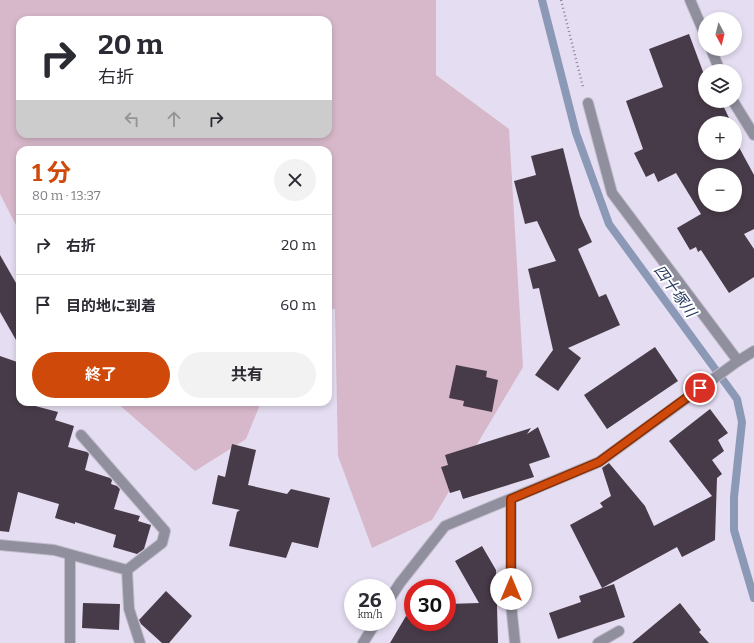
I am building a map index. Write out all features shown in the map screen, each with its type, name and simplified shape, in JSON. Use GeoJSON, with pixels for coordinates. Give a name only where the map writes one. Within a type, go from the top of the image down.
{"type":"FeatureCollection","features":[{"type":"Feature","properties":{"kind":"street"},"geometry":{"type":"LineString","coordinates":[[690,0],[698,19]]}},
{"type":"Feature","properties":{"kind":"street"},"geometry":{"type":"LineString","coordinates":[[588,103],[612,193],[738,361]]}},
{"type":"Feature","properties":{"kind":"street"},"geometry":{"type":"LineString","coordinates":[[737,108],[754,135]]}},
{"type":"Feature","properties":{"kind":"street"},"geometry":{"type":"LineString","coordinates":[[396,589],[445,526],[599,462],[754,351]]}},
{"type":"Feature","properties":{"kind":"street"},"geometry":{"type":"LineString","coordinates":[[81,435],[165,531],[162,543],[127,570]]}},
{"type":"Feature","properties":{"kind":"street"},"geometry":{"type":"LineString","coordinates":[[511,499],[511,604],[514,643]]}},
{"type":"Feature","properties":{"kind":"street"},"geometry":{"type":"LineString","coordinates":[[0,545],[54,550],[127,570]]}},
{"type":"Feature","properties":{"kind":"street"},"geometry":{"type":"LineString","coordinates":[[70,555],[70,643]]}},
{"type":"Feature","properties":{"kind":"street"},"geometry":{"type":"LineString","coordinates":[[127,570],[129,609],[140,643]]}},
{"type":"Feature","properties":{"kind":"street"},"geometry":{"type":"LineString","coordinates":[[363,643],[370,631]]}},
{"type":"Feature","properties":{"kind":"street"},"geometry":{"type":"LineString","coordinates":[[598,643],[619,632]]}},
{"type":"Feature","properties":{"kind":"path"},"geometry":{"type":"LineString","coordinates":[[561,0],[588,103]]}},
{"type":"Feature","properties":{"kind":"shaded area"},"geometry":{"type":"Polygon","coordinates":[[[0,0],[436,0],[436,75],[509,129],[523,367],[432,520],[372,548],[338,456],[335,309],[332,309],[332,146],[16,146],[16,225],[0,194],[0,0]]]}},
{"type":"Feature","properties":{"kind":"shaded area"},"geometry":{"type":"Polygon","coordinates":[[[121,406],[259,406],[246,439],[195,471],[121,406]]]}},
{"type":"Feature","properties":{"kind":"building"},"geometry":{"type":"Polygon","coordinates":[[[689,34],[700,64],[698,64],[698,108],[724,108],[728,116],[698,116],[698,160],[742,160],[742,153],[754,175],[754,229],[744,234],[754,249],[754,277],[729,293],[701,250],[698,252],[696,247],[690,250],[677,228],[701,214],[700,212],[742,212],[742,168],[698,168],[698,209],[676,173],[658,182],[654,173],[646,177],[634,153],[643,149],[626,101],[663,87],[649,49],[689,34]]]}},
{"type":"Feature","properties":{"kind":"building"},"geometry":{"type":"Polygon","coordinates":[[[563,148],[580,216],[592,242],[578,249],[599,297],[606,294],[620,325],[568,348],[581,358],[558,391],[535,375],[553,350],[539,288],[533,289],[528,269],[556,261],[537,221],[525,224],[514,181],[536,175],[531,156],[563,148]]]}},
{"type":"Feature","properties":{"kind":"building"},"geometry":{"type":"Polygon","coordinates":[[[0,255],[16,283],[16,340],[0,312],[0,255]]]}},
{"type":"Feature","properties":{"kind":"building"},"geometry":{"type":"Polygon","coordinates":[[[655,347],[678,381],[607,429],[584,395],[655,347]]]}},
{"type":"Feature","properties":{"kind":"building"},"geometry":{"type":"Polygon","coordinates":[[[0,356],[16,362],[16,406],[35,406],[58,412],[55,420],[74,426],[68,447],[87,452],[89,454],[85,470],[110,478],[112,480],[111,484],[120,489],[114,509],[140,516],[138,521],[151,525],[144,549],[137,554],[113,547],[116,535],[75,522],[75,524],[55,518],[59,504],[18,492],[9,532],[0,531],[0,356]]]}},
{"type":"Feature","properties":{"kind":"building"},"geometry":{"type":"Polygon","coordinates":[[[456,365],[487,371],[486,377],[498,380],[492,412],[463,406],[464,401],[449,398],[456,365]]]}},
{"type":"Feature","properties":{"kind":"building"},"geometry":{"type":"Polygon","coordinates":[[[710,409],[728,433],[718,440],[724,451],[712,460],[722,474],[717,478],[715,540],[682,557],[677,547],[602,588],[570,525],[603,507],[600,503],[611,496],[602,468],[609,463],[645,506],[654,526],[712,496],[669,441],[710,409]]]}},
{"type":"Feature","properties":{"kind":"building"},"geometry":{"type":"Polygon","coordinates":[[[538,427],[550,457],[529,464],[534,477],[463,499],[460,490],[450,493],[441,467],[448,465],[445,455],[531,428],[527,434],[538,427]]]}},
{"type":"Feature","properties":{"kind":"building"},"geometry":{"type":"Polygon","coordinates":[[[232,444],[256,450],[248,485],[287,494],[291,489],[330,498],[318,548],[292,542],[286,558],[229,546],[237,512],[240,510],[212,504],[218,475],[225,477],[232,444]]]}},
{"type":"Feature","properties":{"kind":"building"},"geometry":{"type":"Polygon","coordinates":[[[482,546],[496,570],[498,643],[390,643],[404,619],[404,631],[456,631],[456,604],[479,603],[455,561],[482,546]]]}},
{"type":"Feature","properties":{"kind":"building"},"geometry":{"type":"Polygon","coordinates":[[[614,584],[625,617],[558,639],[549,613],[581,602],[579,596],[614,584]]]}},
{"type":"Feature","properties":{"kind":"building"},"geometry":{"type":"Polygon","coordinates":[[[166,591],[192,616],[169,643],[162,643],[141,624],[139,620],[166,591]]]}},
{"type":"Feature","properties":{"kind":"building"},"geometry":{"type":"Polygon","coordinates":[[[83,603],[120,604],[119,630],[82,628],[83,603]]]}},
{"type":"Feature","properties":{"kind":"building"},"geometry":{"type":"Polygon","coordinates":[[[680,603],[701,630],[699,632],[709,643],[632,643],[680,603]]]}},
{"type":"Feature","properties":{"kind":"waterway","name":"四十塚川"},"geometry":{"type":"LineString","coordinates":[[542,0],[576,133],[609,224],[737,399],[742,422],[734,497],[734,530],[754,598]]}},
{"type":"Feature","properties":{"kind":"route"},"geometry":{"type":"LineString","coordinates":[[511,589],[511,499],[599,462],[700,388]]}}]}
